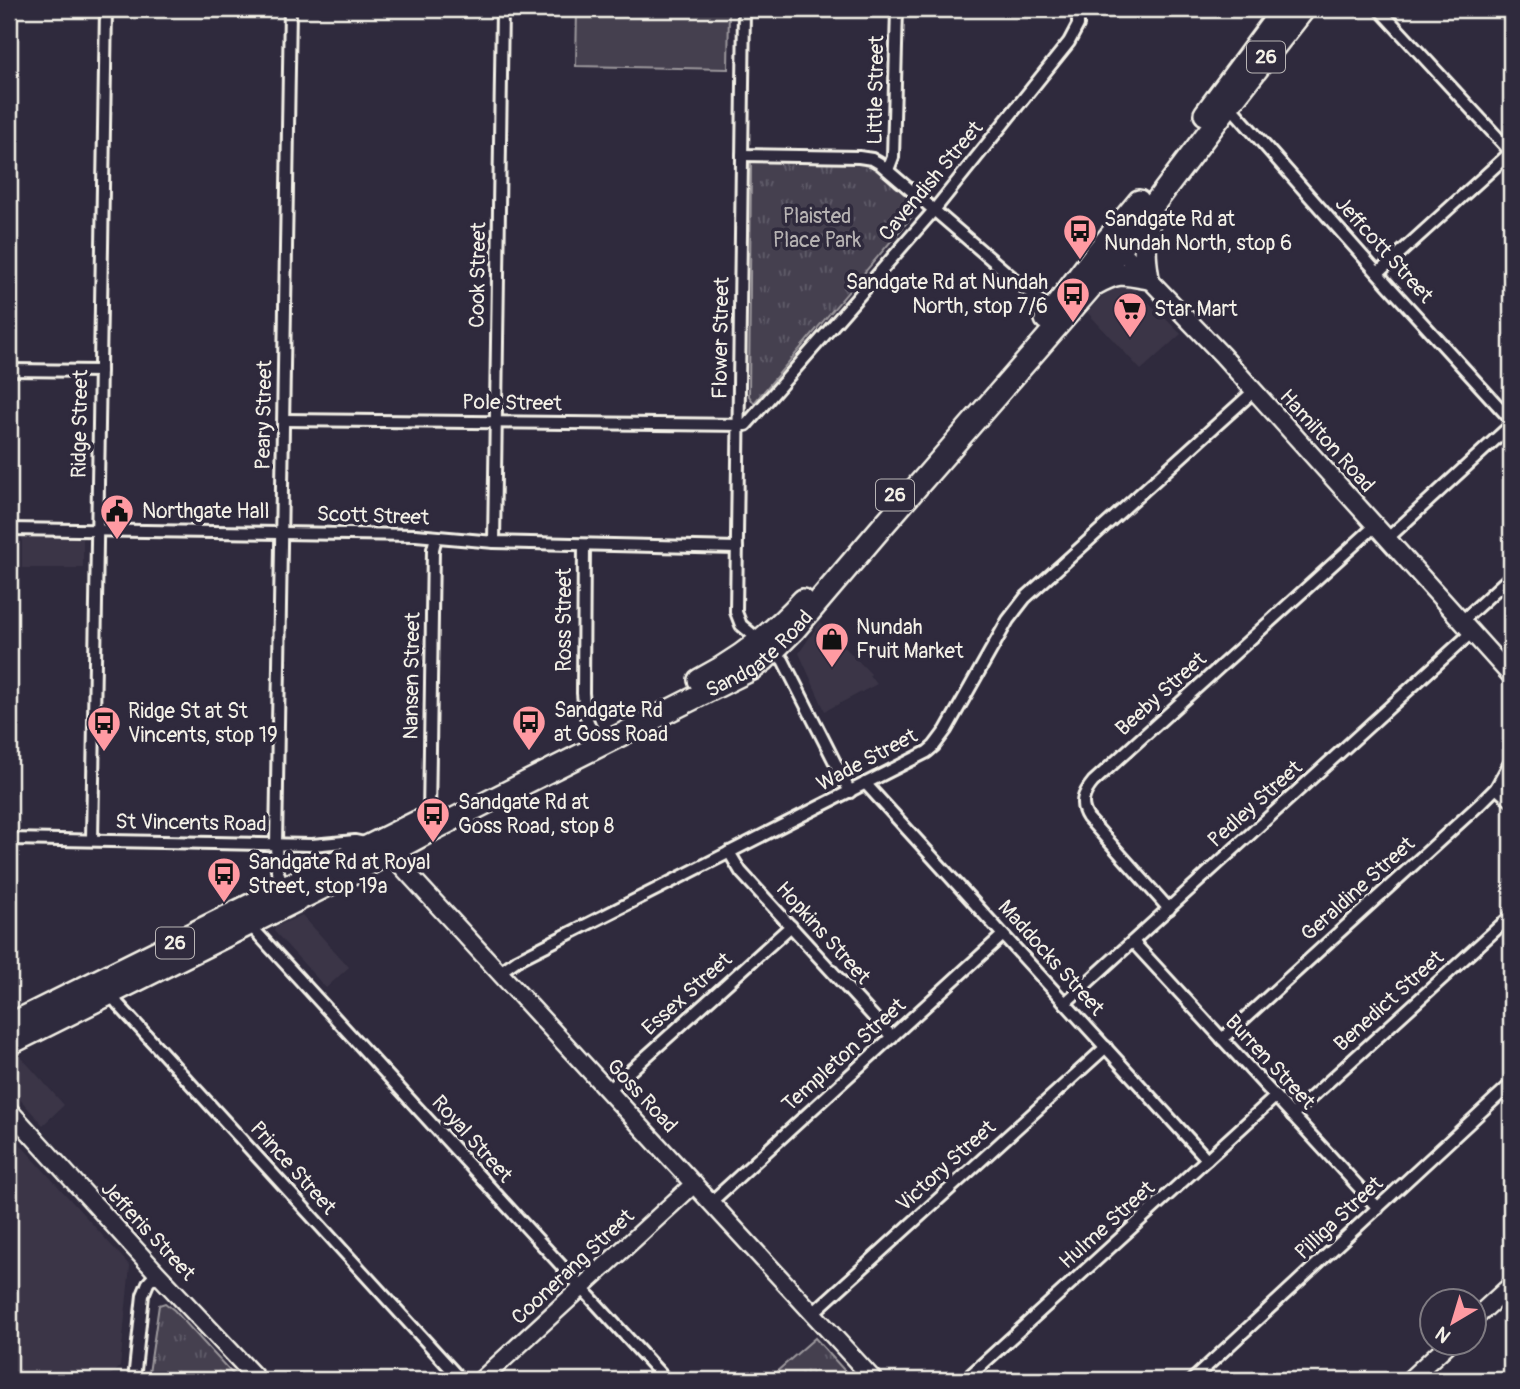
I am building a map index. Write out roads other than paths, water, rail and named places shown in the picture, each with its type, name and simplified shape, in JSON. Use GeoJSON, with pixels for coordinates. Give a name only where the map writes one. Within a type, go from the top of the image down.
{"type":"FeatureCollection","features":[{"type":"Feature","properties":{"kind":"highway","name":"Sandgate Road"},"geometry":{"type":"LineString","coordinates":[[380,846],[429,816],[767,646],[796,628],[1093,285],[1142,197],[1283,9]]}},
{"type":"Feature","properties":{"kind":"highway","name":"Sandgate Road"},"geometry":{"type":"LineString","coordinates":[[9,1044],[106,986],[289,895],[380,846],[752,669],[796,608],[1115,244],[1152,208],[1304,9]]}},
{"type":"Feature","properties":{"kind":"highway"},"geometry":{"type":"LineString","coordinates":[[1093,285],[1111,275],[1148,278],[1144,242],[1152,208]]}},
{"type":"Feature","properties":{"kind":"highway","name":"Sandgate Road"},"geometry":{"type":"LineString","coordinates":[[9,1025],[249,924],[289,895]]}},
{"type":"Feature","properties":{"kind":"street","name":"Ridge Street"},"geometry":{"type":"LineString","coordinates":[[92,840],[106,9]]}},
{"type":"Feature","properties":{"kind":"street","name":"Peary Street"},"geometry":{"type":"LineString","coordinates":[[289,895],[276,870],[276,844],[290,9]]}},
{"type":"Feature","properties":{"kind":"street","name":"Cook Street"},"geometry":{"type":"LineString","coordinates":[[494,542],[502,9]]}},
{"type":"Feature","properties":{"kind":"street","name":"Flower Street"},"geometry":{"type":"LineString","coordinates":[[744,9],[736,603],[737,617],[741,625],[767,646]]}},
{"type":"Feature","properties":{"kind":"street","name":"Little Street"},"geometry":{"type":"LineString","coordinates":[[888,170],[894,150],[897,9]]}},
{"type":"Feature","properties":{"kind":"street","name":"Cavendish Street"},"geometry":{"type":"LineString","coordinates":[[739,425],[746,426],[751,422],[935,209],[1069,42],[1078,25],[1079,9]]}},
{"type":"Feature","properties":{"kind":"street"},"geometry":{"type":"LineString","coordinates":[[1378,273],[1511,152],[1379,9]]}},
{"type":"Feature","properties":{"kind":"street","name":"Jeffcott Street"},"geometry":{"type":"LineString","coordinates":[[1229,106],[1511,422]]}},
{"type":"Feature","properties":{"kind":"street"},"geometry":{"type":"LineString","coordinates":[[742,155],[863,157],[876,161],[1041,302]]}},
{"type":"Feature","properties":{"kind":"street","name":"Hamilton Road"},"geometry":{"type":"LineString","coordinates":[[1115,244],[1192,322],[1511,676]]}},
{"type":"Feature","properties":{"kind":"street"},"geometry":{"type":"LineString","coordinates":[[9,370],[100,371]]}},
{"type":"Feature","properties":{"kind":"street","name":"Wade Street"},"geometry":{"type":"LineString","coordinates":[[500,972],[517,960],[919,757],[934,746],[1020,604],[1254,391]]}},
{"type":"Feature","properties":{"kind":"street","name":"Pole Street"},"geometry":{"type":"LineString","coordinates":[[284,420],[739,425]]}},
{"type":"Feature","properties":{"kind":"street"},"geometry":{"type":"LineString","coordinates":[[1387,539],[1511,422]]}},
{"type":"Feature","properties":{"kind":"street","name":"Beeby Street"},"geometry":{"type":"LineString","coordinates":[[1169,909],[1088,818],[1082,805],[1085,793],[1093,782],[1375,526]]}},
{"type":"Feature","properties":{"kind":"street","name":"Scott Street"},"geometry":{"type":"LineString","coordinates":[[9,529],[416,535],[494,542],[737,548]]}},
{"type":"Feature","properties":{"kind":"street","name":"Nansen Street"},"geometry":{"type":"LineString","coordinates":[[429,816],[433,550],[436,537]]}},
{"type":"Feature","properties":{"kind":"street","name":"Ross Street"},"geometry":{"type":"LineString","coordinates":[[584,545],[583,693],[585,714],[593,735]]}},
{"type":"Feature","properties":{"kind":"street","name":"Pedley Street"},"geometry":{"type":"LineString","coordinates":[[1065,1003],[1169,909],[1467,627],[1511,576]]}},
{"type":"Feature","properties":{"kind":"street"},"geometry":{"type":"LineString","coordinates":[[767,646],[783,660],[850,792]]}},
{"type":"Feature","properties":{"kind":"street","name":"Geraldine Street"},"geometry":{"type":"LineString","coordinates":[[1222,1039],[1481,803],[1496,788],[1511,761]]}},
{"type":"Feature","properties":{"kind":"street","name":"Maddocks Street"},"geometry":{"type":"LineString","coordinates":[[865,783],[1207,1159]]}},
{"type":"Feature","properties":{"kind":"street"},"geometry":{"type":"LineString","coordinates":[[1496,788],[1511,801]]}},
{"type":"Feature","properties":{"kind":"street","name":"St Vincents Road"},"geometry":{"type":"LineString","coordinates":[[9,839],[313,845],[355,841],[380,846]]}},
{"type":"Feature","properties":{"kind":"street","name":"Goss Road"},"geometry":{"type":"LineString","coordinates":[[380,846],[500,972],[874,1380]]}},
{"type":"Feature","properties":{"kind":"street","name":"Hopkins Street"},"geometry":{"type":"LineString","coordinates":[[729,852],[741,872],[892,1038]]}},
{"type":"Feature","properties":{"kind":"street","name":"Benedict Street"},"geometry":{"type":"LineString","coordinates":[[1292,1115],[1511,916]]}},
{"type":"Feature","properties":{"kind":"street","name":"Royal Street"},"geometry":{"type":"LineString","coordinates":[[249,924],[666,1380]]}},
{"type":"Feature","properties":{"kind":"street","name":"Essex Street"},"geometry":{"type":"LineString","coordinates":[[609,1090],[791,926]]}},
{"type":"Feature","properties":{"kind":"street","name":"Templeton Street"},"geometry":{"type":"LineString","coordinates":[[710,1202],[1003,935]]}},
{"type":"Feature","properties":{"kind":"street","name":"Burren Street"},"geometry":{"type":"LineString","coordinates":[[1133,942],[1378,1208]]}},
{"type":"Feature","properties":{"kind":"street","name":"Prince Street"},"geometry":{"type":"LineString","coordinates":[[106,986],[461,1380]]}},
{"type":"Feature","properties":{"kind":"street","name":"Victory Street"},"geometry":{"type":"LineString","coordinates":[[813,1314],[1106,1047]]}},
{"type":"Feature","properties":{"kind":"street","name":"Pilliga Street"},"geometry":{"type":"LineString","coordinates":[[1192,1380],[1511,1084]]}},
{"type":"Feature","properties":{"kind":"street","name":"Hulme Street"},"geometry":{"type":"LineString","coordinates":[[965,1380],[1275,1097]]}},
{"type":"Feature","properties":{"kind":"street","name":"Jefferis Street"},"geometry":{"type":"LineString","coordinates":[[9,1110],[258,1380]]}},
{"type":"Feature","properties":{"kind":"street","name":"Coonerang Street"},"geometry":{"type":"LineString","coordinates":[[481,1380],[694,1184]]}},
{"type":"Feature","properties":{"kind":"street"},"geometry":{"type":"LineString","coordinates":[[134,1380],[143,1295],[148,1283],[157,1273]]}},
{"type":"Feature","properties":{"kind":"street"},"geometry":{"type":"LineString","coordinates":[[1488,1307],[1511,1285]]}},
{"type":"Feature","properties":{"kind":"street"},"geometry":{"type":"LineString","coordinates":[[1409,1380],[1432,1358]]}},
{"type":"Feature","properties":{"kind":"place","name":"Sandgate Rd at Nundah North, stop 6"},"geometry":{"type":"Point","coordinates":[1080,261]}},
{"type":"Feature","properties":{"kind":"place","name":"Sandgate Rd at Nundah North, stop 7/6"},"geometry":{"type":"Point","coordinates":[1073,324]}},
{"type":"Feature","properties":{"kind":"place","name":"Star Mart"},"geometry":{"type":"Point","coordinates":[1130,339]}},
{"type":"Feature","properties":{"kind":"place","name":"Northgate Hall"},"geometry":{"type":"Point","coordinates":[117,541]}},
{"type":"Feature","properties":{"kind":"place","name":"Nundah Fruit Market"},"geometry":{"type":"Point","coordinates":[832,669]}},
{"type":"Feature","properties":{"kind":"place","name":"Sandgate Rd at Goss Road"},"geometry":{"type":"Point","coordinates":[529,752]}},
{"type":"Feature","properties":{"kind":"place","name":"Ridge St at St Vincents, stop 19"},"geometry":{"type":"Point","coordinates":[104,753]}},
{"type":"Feature","properties":{"kind":"place","name":"Sandgate Rd at Goss Road, stop 8"},"geometry":{"type":"Point","coordinates":[433,844]}},
{"type":"Feature","properties":{"kind":"place","name":"Sandgate Rd at Royal Street, stop 19a"},"geometry":{"type":"Point","coordinates":[224,904]}},
{"type":"Feature","properties":{"kind":"park label","name":"Plaisted Place Park"},"geometry":{"type":"Point","coordinates":[817,228]}}]}
